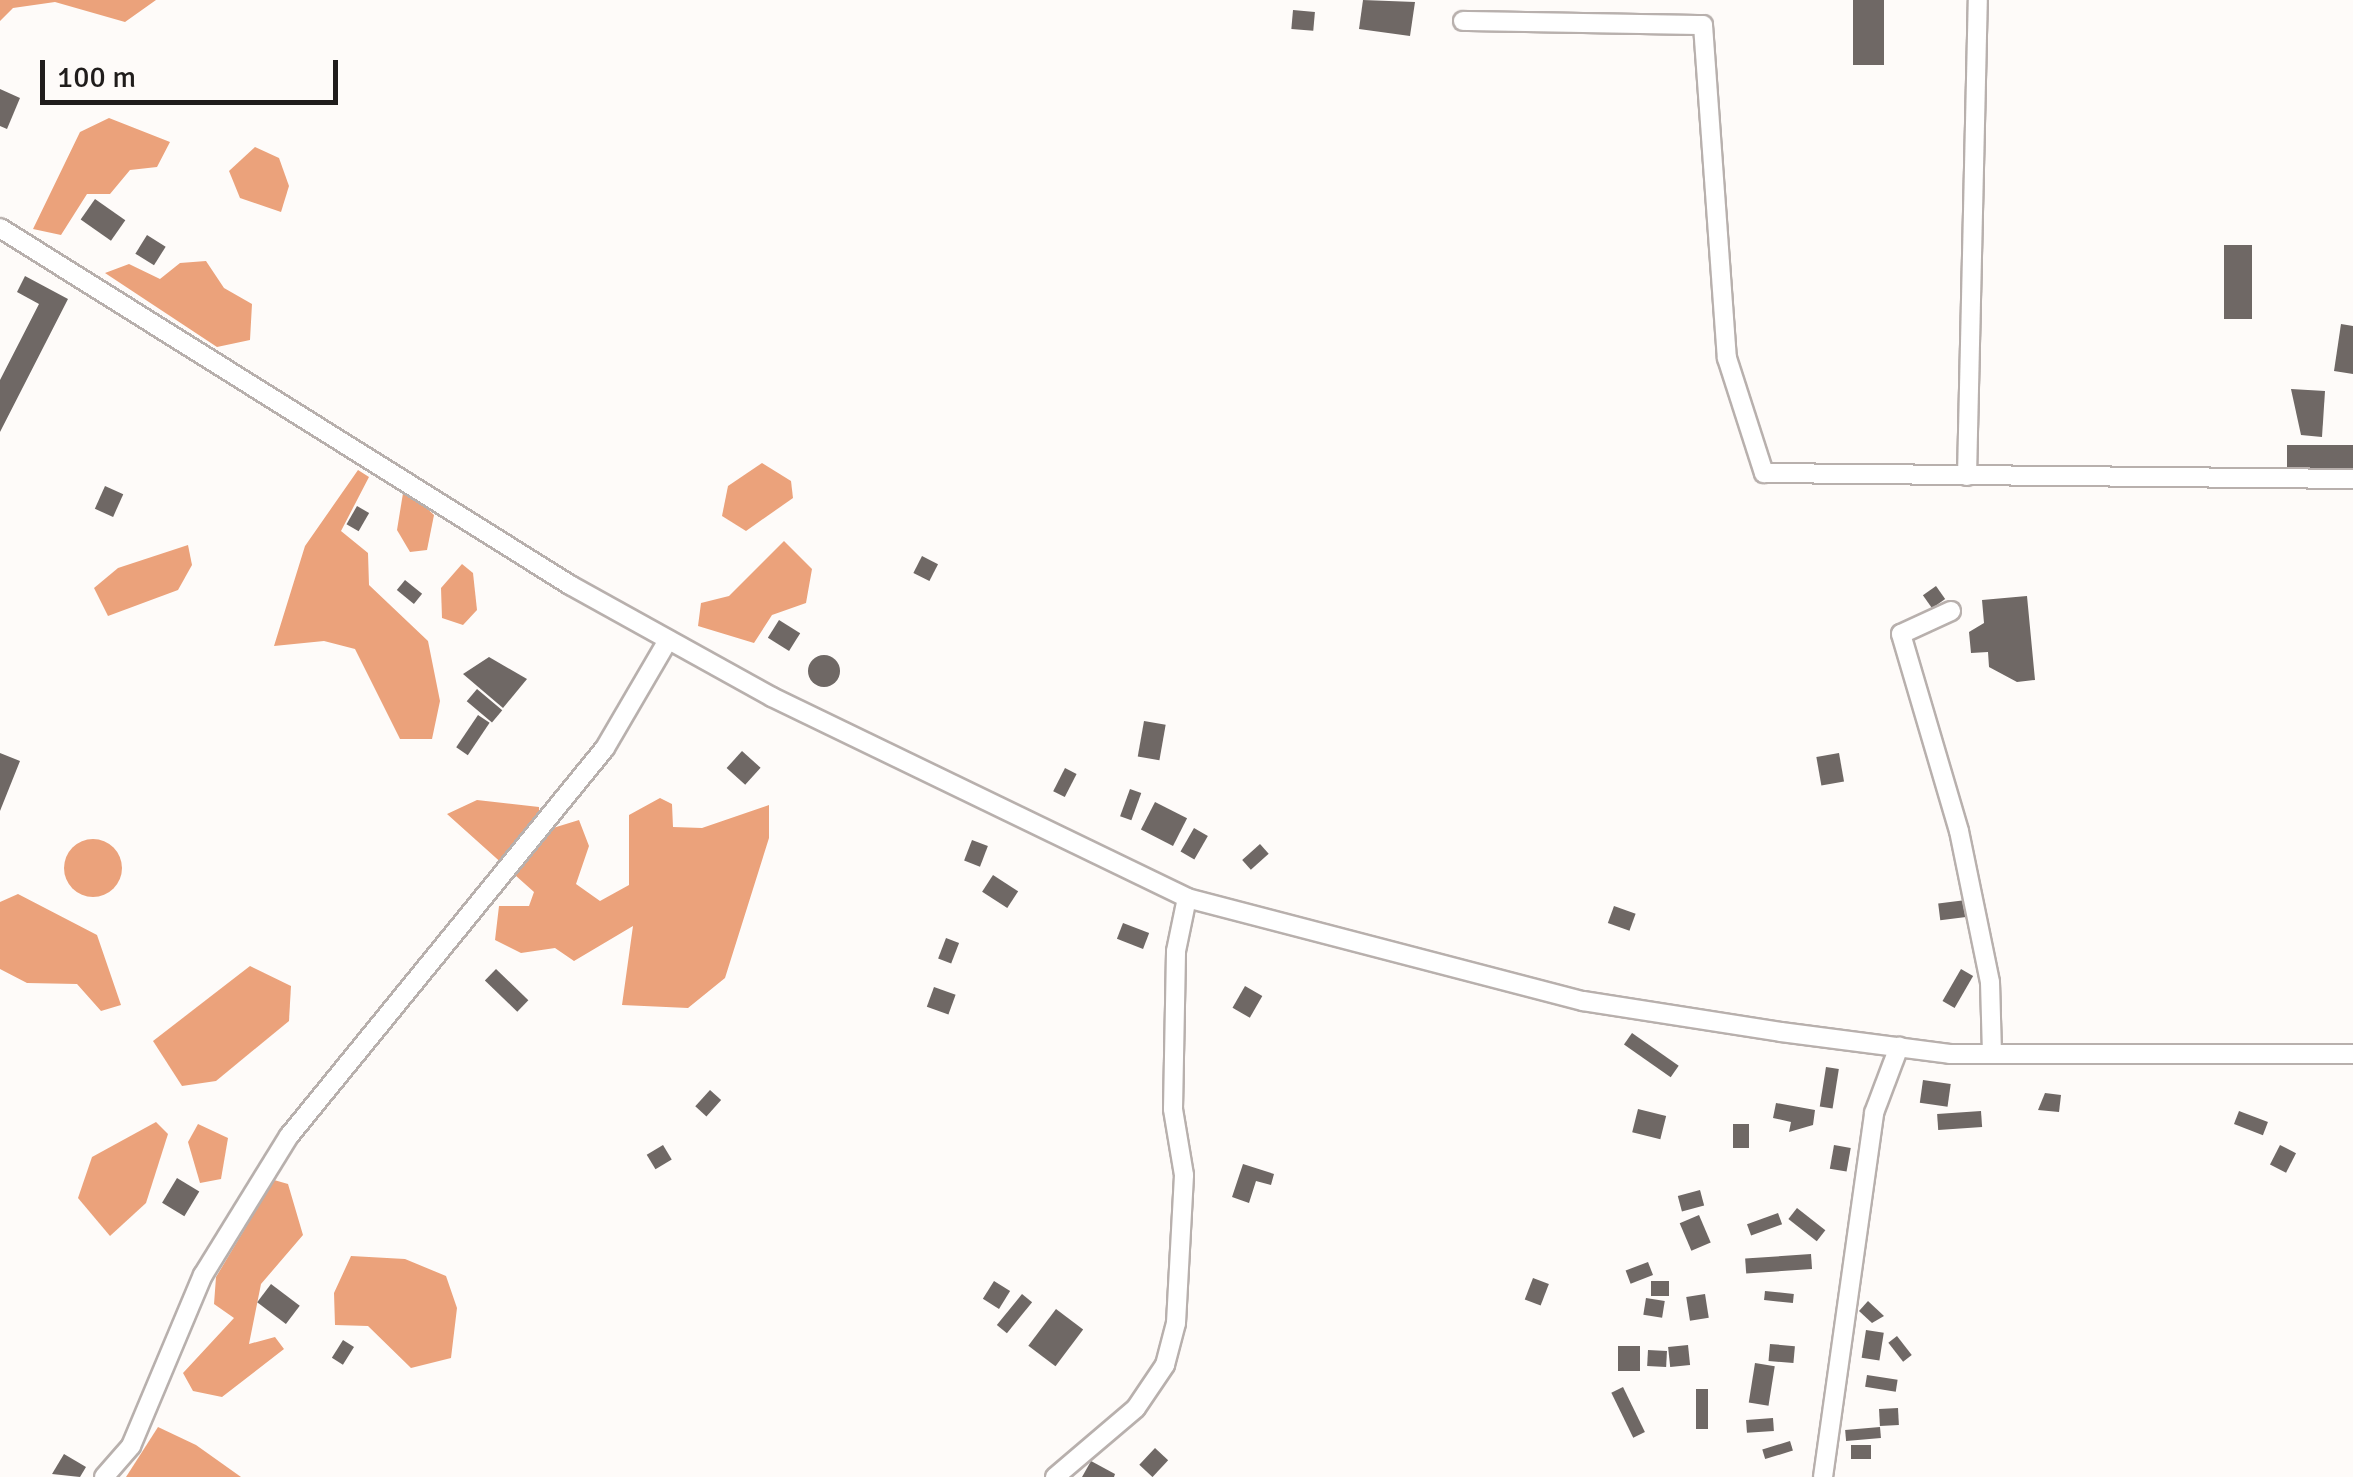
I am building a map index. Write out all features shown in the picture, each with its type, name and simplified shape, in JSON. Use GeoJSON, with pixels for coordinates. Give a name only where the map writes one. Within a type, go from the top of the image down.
{"type":"FeatureCollection","features":[{"type":"Feature","properties":{"kind":"street"},"geometry":{"type":"LineString","coordinates":[[1966,476],[1978,0]]}},
{"type":"Feature","properties":{"kind":"street"},"geometry":{"type":"LineString","coordinates":[[1463,21],[1703,24],[1727,358],[1756,464],[1785,478],[2353,479]]}},
{"type":"Feature","properties":{"kind":"street"},"geometry":{"type":"LineString","coordinates":[[0,228],[668,640],[1187,898],[1583,1001],[1899,1047],[1992,1054],[2353,1054]]}},
{"type":"Feature","properties":{"kind":"street"},"geometry":{"type":"LineString","coordinates":[[1951,610],[1901,634],[1959,832],[1990,982],[1992,1054]]}},
{"type":"Feature","properties":{"kind":"street"},"geometry":{"type":"LineString","coordinates":[[104,1477],[132,1446],[203,1276],[289,1136],[605,748],[668,640]]}},
{"type":"Feature","properties":{"kind":"street"},"geometry":{"type":"LineString","coordinates":[[1055,1477],[1136,1408],[1164,1365],[1176,1323],[1184,1175],[1173,1109],[1176,951],[1187,898]]}},
{"type":"Feature","properties":{"kind":"street"},"geometry":{"type":"LineString","coordinates":[[1823,1477],[1874,1113],[1899,1047]]}},
{"type":"Feature","properties":{"kind":"shaded area"},"geometry":{"type":"Polygon","coordinates":[[[0,0],[156,0],[125,22],[55,2],[13,8],[0,21],[0,0]]]}},
{"type":"Feature","properties":{"kind":"shaded area"},"geometry":{"type":"Polygon","coordinates":[[[109,118],[170,142],[157,167],[130,170],[110,194],[87,194],[61,235],[33,229],[80,132],[109,118]]]}},
{"type":"Feature","properties":{"kind":"shaded area"},"geometry":{"type":"Polygon","coordinates":[[[255,147],[279,158],[289,186],[281,212],[240,198],[229,171],[255,147]]]}},
{"type":"Feature","properties":{"kind":"shaded area"},"geometry":{"type":"Polygon","coordinates":[[[206,261],[224,288],[252,304],[250,340],[217,347],[105,273],[129,264],[160,279],[180,263],[206,261]]]}},
{"type":"Feature","properties":{"kind":"shaded area"},"geometry":{"type":"Polygon","coordinates":[[[762,463],[791,481],[793,498],[746,531],[722,516],[728,486],[762,463]]]}},
{"type":"Feature","properties":{"kind":"shaded area"},"geometry":{"type":"Polygon","coordinates":[[[358,470],[369,477],[341,531],[368,553],[369,585],[428,641],[440,701],[432,739],[400,739],[355,649],[324,641],[274,646],[305,546],[358,470]]]}},
{"type":"Feature","properties":{"kind":"shaded area"},"geometry":{"type":"Polygon","coordinates":[[[404,487],[434,515],[427,550],[410,552],[397,530],[404,487]]]}},
{"type":"Feature","properties":{"kind":"shaded area"},"geometry":{"type":"Polygon","coordinates":[[[784,541],[812,569],[806,603],[772,615],[754,643],[698,626],[701,603],[729,596],[784,541]]]}},
{"type":"Feature","properties":{"kind":"shaded area"},"geometry":{"type":"Polygon","coordinates":[[[188,545],[192,565],[178,590],[108,616],[94,588],[118,568],[188,545]]]}},
{"type":"Feature","properties":{"kind":"shaded area"},"geometry":{"type":"Polygon","coordinates":[[[462,564],[473,573],[477,610],[463,625],[442,618],[441,588],[462,564]]]}},
{"type":"Feature","properties":{"kind":"shaded area"},"geometry":{"type":"Polygon","coordinates":[[[660,798],[672,804],[673,827],[702,828],[769,805],[769,838],[725,978],[688,1008],[622,1005],[633,926],[574,961],[555,948],[521,953],[495,940],[499,906],[529,906],[534,892],[447,814],[477,800],[539,807],[540,832],[579,820],[589,846],[576,884],[600,901],[629,885],[629,815],[660,798]]]}},
{"type":"Feature","properties":{"kind":"shaded area"},"geometry":{"type":"Polygon","coordinates":[[[93,839],[113,848],[122,868],[113,888],[93,897],[73,888],[64,868],[73,848],[93,839]]]}},
{"type":"Feature","properties":{"kind":"shaded area"},"geometry":{"type":"Polygon","coordinates":[[[18,894],[97,935],[121,1005],[101,1011],[77,984],[27,983],[0,969],[0,902],[18,894]]]}},
{"type":"Feature","properties":{"kind":"shaded area"},"geometry":{"type":"Polygon","coordinates":[[[250,966],[291,986],[289,1021],[216,1081],[182,1086],[153,1041],[250,966]]]}},
{"type":"Feature","properties":{"kind":"shaded area"},"geometry":{"type":"Polygon","coordinates":[[[156,1122],[168,1134],[146,1203],[110,1236],[78,1198],[92,1157],[156,1122]]]}},
{"type":"Feature","properties":{"kind":"shaded area"},"geometry":{"type":"Polygon","coordinates":[[[198,1124],[228,1138],[221,1179],[200,1183],[188,1142],[198,1124]]]}},
{"type":"Feature","properties":{"kind":"shaded area"},"geometry":{"type":"Polygon","coordinates":[[[274,1180],[288,1184],[303,1235],[261,1284],[249,1344],[275,1337],[284,1349],[222,1397],[193,1391],[183,1373],[234,1318],[214,1304],[216,1277],[274,1180]]]}},
{"type":"Feature","properties":{"kind":"shaded area"},"geometry":{"type":"Polygon","coordinates":[[[351,1256],[405,1259],[446,1276],[457,1308],[451,1358],[411,1368],[368,1326],[335,1325],[334,1293],[351,1256]]]}},
{"type":"Feature","properties":{"kind":"shaded area"},"geometry":{"type":"Polygon","coordinates":[[[158,1427],[196,1445],[241,1477],[126,1477],[158,1427]]]}},
{"type":"Feature","properties":{"kind":"building"},"geometry":{"type":"Polygon","coordinates":[[[1363,0],[1415,2],[1410,36],[1359,29],[1363,0]]]}},
{"type":"Feature","properties":{"kind":"building"},"geometry":{"type":"Polygon","coordinates":[[[1853,0],[1884,0],[1884,65],[1853,65],[1853,0]]]}},
{"type":"Feature","properties":{"kind":"building"},"geometry":{"type":"Polygon","coordinates":[[[1293,10],[1315,12],[1313,31],[1291,29],[1293,10]]]}},
{"type":"Feature","properties":{"kind":"building"},"geometry":{"type":"Polygon","coordinates":[[[0,89],[20,98],[7,129],[0,126],[0,89]]]}},
{"type":"Feature","properties":{"kind":"building"},"geometry":{"type":"Polygon","coordinates":[[[95,199],[125,220],[111,241],[81,219],[95,199]]]}},
{"type":"Feature","properties":{"kind":"building"},"geometry":{"type":"Polygon","coordinates":[[[147,235],[166,247],[154,265],[135,254],[147,235]]]}},
{"type":"Feature","properties":{"kind":"building"},"geometry":{"type":"Polygon","coordinates":[[[2224,245],[2252,245],[2252,319],[2224,319],[2224,245]]]}},
{"type":"Feature","properties":{"kind":"building"},"geometry":{"type":"Polygon","coordinates":[[[25,276],[68,299],[0,432],[0,380],[39,304],[17,292],[25,276]]]}},
{"type":"Feature","properties":{"kind":"building"},"geometry":{"type":"Polygon","coordinates":[[[2341,324],[2353,326],[2353,374],[2334,371],[2341,324]]]}},
{"type":"Feature","properties":{"kind":"building"},"geometry":{"type":"Polygon","coordinates":[[[2291,389],[2325,391],[2322,437],[2301,435],[2291,389]]]}},
{"type":"Feature","properties":{"kind":"building"},"geometry":{"type":"Polygon","coordinates":[[[2287,445],[2353,445],[2353,475],[2287,475],[2287,445]]]}},
{"type":"Feature","properties":{"kind":"building"},"geometry":{"type":"Polygon","coordinates":[[[105,486],[123,494],[113,517],[95,509],[105,486]]]}},
{"type":"Feature","properties":{"kind":"building"},"geometry":{"type":"Polygon","coordinates":[[[357,506],[369,513],[359,531],[346,524],[357,506]]]}},
{"type":"Feature","properties":{"kind":"building"},"geometry":{"type":"Polygon","coordinates":[[[922,556],[938,564],[929,581],[913,573],[922,556]]]}},
{"type":"Feature","properties":{"kind":"building"},"geometry":{"type":"Polygon","coordinates":[[[405,580],[422,594],[414,604],[397,590],[405,580]]]}},
{"type":"Feature","properties":{"kind":"building"},"geometry":{"type":"Polygon","coordinates":[[[1936,586],[1945,599],[1932,608],[1923,595],[1936,586]]]}},
{"type":"Feature","properties":{"kind":"building"},"geometry":{"type":"Polygon","coordinates":[[[2027,596],[2035,680],[2017,682],[1989,667],[1988,652],[1971,653],[1969,632],[1984,623],[1982,600],[2027,596]]]}},
{"type":"Feature","properties":{"kind":"building"},"geometry":{"type":"Polygon","coordinates":[[[779,620],[800,633],[789,651],[768,638],[779,620]]]}},
{"type":"Feature","properties":{"kind":"building"},"geometry":{"type":"Polygon","coordinates":[[[824,655],[835,660],[840,671],[835,682],[824,687],[813,682],[808,671],[813,660],[824,655]]]}},
{"type":"Feature","properties":{"kind":"building"},"geometry":{"type":"Polygon","coordinates":[[[489,657],[527,679],[503,708],[463,674],[489,657]]]}},
{"type":"Feature","properties":{"kind":"building"},"geometry":{"type":"Polygon","coordinates":[[[477,689],[502,710],[492,722],[467,701],[477,689]]]}},
{"type":"Feature","properties":{"kind":"building"},"geometry":{"type":"Polygon","coordinates":[[[478,715],[490,723],[468,755],[456,747],[478,715]]]}},
{"type":"Feature","properties":{"kind":"building"},"geometry":{"type":"Polygon","coordinates":[[[1144,721],[1166,725],[1159,760],[1138,756],[1144,721]]]}},
{"type":"Feature","properties":{"kind":"building"},"geometry":{"type":"Polygon","coordinates":[[[742,751],[761,768],[745,785],[727,768],[742,751]]]}},
{"type":"Feature","properties":{"kind":"building"},"geometry":{"type":"Polygon","coordinates":[[[0,753],[20,761],[0,811],[0,753]]]}},
{"type":"Feature","properties":{"kind":"building"},"geometry":{"type":"Polygon","coordinates":[[[1839,753],[1844,782],[1821,786],[1816,757],[1839,753]]]}},
{"type":"Feature","properties":{"kind":"building"},"geometry":{"type":"Polygon","coordinates":[[[1065,768],[1077,774],[1065,797],[1053,791],[1065,768]]]}},
{"type":"Feature","properties":{"kind":"building"},"geometry":{"type":"Polygon","coordinates":[[[1130,789],[1141,793],[1131,820],[1120,816],[1130,789]]]}},
{"type":"Feature","properties":{"kind":"building"},"geometry":{"type":"Polygon","coordinates":[[[1155,802],[1187,818],[1173,846],[1141,830],[1155,802]]]}},
{"type":"Feature","properties":{"kind":"building"},"geometry":{"type":"Polygon","coordinates":[[[1194,828],[1208,836],[1194,859],[1180,851],[1194,828]]]}},
{"type":"Feature","properties":{"kind":"building"},"geometry":{"type":"Polygon","coordinates":[[[972,840],[988,846],[980,867],[964,861],[972,840]]]}},
{"type":"Feature","properties":{"kind":"building"},"geometry":{"type":"Polygon","coordinates":[[[1260,844],[1269,854],[1251,870],[1242,860],[1260,844]]]}},
{"type":"Feature","properties":{"kind":"building"},"geometry":{"type":"Polygon","coordinates":[[[993,875],[1018,891],[1007,908],[982,892],[993,875]]]}},
{"type":"Feature","properties":{"kind":"building"},"geometry":{"type":"Polygon","coordinates":[[[1966,900],[1968,917],[1940,920],[1938,903],[1966,900]]]}},
{"type":"Feature","properties":{"kind":"building"},"geometry":{"type":"Polygon","coordinates":[[[1614,906],[1636,914],[1629,931],[1608,923],[1614,906]]]}},
{"type":"Feature","properties":{"kind":"building"},"geometry":{"type":"Polygon","coordinates":[[[1123,923],[1149,933],[1143,949],[1117,939],[1123,923]]]}},
{"type":"Feature","properties":{"kind":"building"},"geometry":{"type":"Polygon","coordinates":[[[946,938],[959,943],[951,964],[938,959],[946,938]]]}},
{"type":"Feature","properties":{"kind":"building"},"geometry":{"type":"Polygon","coordinates":[[[496,969],[528,1000],[517,1012],[485,981],[496,969]]]}},
{"type":"Feature","properties":{"kind":"building"},"geometry":{"type":"Polygon","coordinates":[[[1961,969],[1973,976],[1955,1008],[1942,1001],[1961,969]]]}},
{"type":"Feature","properties":{"kind":"building"},"geometry":{"type":"Polygon","coordinates":[[[1245,986],[1262,996],[1250,1018],[1232,1008],[1245,986]]]}},
{"type":"Feature","properties":{"kind":"building"},"geometry":{"type":"Polygon","coordinates":[[[934,987],[956,995],[948,1015],[927,1007],[934,987]]]}},
{"type":"Feature","properties":{"kind":"building"},"geometry":{"type":"Polygon","coordinates":[[[1632,1033],[1679,1066],[1671,1077],[1624,1044],[1632,1033]]]}},
{"type":"Feature","properties":{"kind":"building"},"geometry":{"type":"Polygon","coordinates":[[[1826,1067],[1839,1069],[1833,1109],[1820,1107],[1826,1067]]]}},
{"type":"Feature","properties":{"kind":"building"},"geometry":{"type":"Polygon","coordinates":[[[1923,1080],[1951,1084],[1948,1107],[1920,1103],[1923,1080]]]}},
{"type":"Feature","properties":{"kind":"building"},"geometry":{"type":"Polygon","coordinates":[[[710,1090],[721,1100],[706,1116],[695,1106],[710,1090]]]}},
{"type":"Feature","properties":{"kind":"building"},"geometry":{"type":"Polygon","coordinates":[[[2045,1093],[2061,1095],[2059,1112],[2038,1110],[2045,1093]]]}},
{"type":"Feature","properties":{"kind":"building"},"geometry":{"type":"Polygon","coordinates":[[[1776,1103],[1815,1110],[1813,1125],[1789,1132],[1791,1122],[1773,1118],[1776,1103]]]}},
{"type":"Feature","properties":{"kind":"building"},"geometry":{"type":"Polygon","coordinates":[[[1638,1109],[1666,1116],[1660,1139],[1632,1132],[1638,1109]]]}},
{"type":"Feature","properties":{"kind":"building"},"geometry":{"type":"Polygon","coordinates":[[[1981,1111],[1982,1127],[1938,1130],[1937,1114],[1981,1111]]]}},
{"type":"Feature","properties":{"kind":"building"},"geometry":{"type":"Polygon","coordinates":[[[2239,1111],[2268,1122],[2263,1135],[2234,1124],[2239,1111]]]}},
{"type":"Feature","properties":{"kind":"building"},"geometry":{"type":"Polygon","coordinates":[[[1733,1124],[1749,1124],[1749,1148],[1733,1148],[1733,1124]]]}},
{"type":"Feature","properties":{"kind":"building"},"geometry":{"type":"Polygon","coordinates":[[[663,1145],[672,1160],[655,1169],[647,1155],[663,1145]]]}},
{"type":"Feature","properties":{"kind":"building"},"geometry":{"type":"Polygon","coordinates":[[[1834,1145],[1851,1148],[1847,1172],[1830,1169],[1834,1145]]]}},
{"type":"Feature","properties":{"kind":"building"},"geometry":{"type":"Polygon","coordinates":[[[2280,1145],[2296,1153],[2286,1173],[2270,1165],[2280,1145]]]}},
{"type":"Feature","properties":{"kind":"building"},"geometry":{"type":"Polygon","coordinates":[[[1243,1164],[1274,1174],[1271,1185],[1256,1181],[1249,1203],[1232,1197],[1243,1164]]]}},
{"type":"Feature","properties":{"kind":"building"},"geometry":{"type":"Polygon","coordinates":[[[177,1178],[199,1191],[184,1216],[162,1203],[177,1178]]]}},
{"type":"Feature","properties":{"kind":"building"},"geometry":{"type":"Polygon","coordinates":[[[1700,1190],[1704,1205],[1682,1211],[1678,1196],[1700,1190]]]}},
{"type":"Feature","properties":{"kind":"building"},"geometry":{"type":"Polygon","coordinates":[[[1797,1208],[1825,1230],[1817,1241],[1788,1219],[1797,1208]]]}},
{"type":"Feature","properties":{"kind":"building"},"geometry":{"type":"Polygon","coordinates":[[[1778,1213],[1782,1224],[1751,1236],[1747,1224],[1778,1213]]]}},
{"type":"Feature","properties":{"kind":"building"},"geometry":{"type":"Polygon","coordinates":[[[1699,1215],[1711,1243],[1691,1251],[1680,1223],[1699,1215]]]}},
{"type":"Feature","properties":{"kind":"building"},"geometry":{"type":"Polygon","coordinates":[[[1811,1254],[1812,1269],[1746,1274],[1745,1259],[1811,1254]]]}},
{"type":"Feature","properties":{"kind":"building"},"geometry":{"type":"Polygon","coordinates":[[[1648,1262],[1653,1275],[1631,1284],[1626,1271],[1648,1262]]]}},
{"type":"Feature","properties":{"kind":"building"},"geometry":{"type":"Polygon","coordinates":[[[1533,1278],[1549,1284],[1541,1306],[1525,1299],[1533,1278]]]}},
{"type":"Feature","properties":{"kind":"building"},"geometry":{"type":"Polygon","coordinates":[[[994,1281],[1010,1291],[999,1309],[983,1299],[994,1281]]]}},
{"type":"Feature","properties":{"kind":"building"},"geometry":{"type":"Polygon","coordinates":[[[1651,1281],[1669,1281],[1669,1296],[1651,1296],[1651,1281]]]}},
{"type":"Feature","properties":{"kind":"building"},"geometry":{"type":"Polygon","coordinates":[[[271,1284],[300,1306],[286,1324],[257,1302],[271,1284]]]}},
{"type":"Feature","properties":{"kind":"building"},"geometry":{"type":"Polygon","coordinates":[[[1765,1291],[1794,1294],[1793,1303],[1764,1300],[1765,1291]]]}},
{"type":"Feature","properties":{"kind":"building"},"geometry":{"type":"Polygon","coordinates":[[[1022,1294],[1032,1302],[1007,1333],[997,1325],[1022,1294]]]}},
{"type":"Feature","properties":{"kind":"building"},"geometry":{"type":"Polygon","coordinates":[[[1705,1294],[1709,1318],[1690,1321],[1686,1297],[1705,1294]]]}},
{"type":"Feature","properties":{"kind":"building"},"geometry":{"type":"Polygon","coordinates":[[[1646,1298],[1665,1301],[1662,1318],[1643,1315],[1646,1298]]]}},
{"type":"Feature","properties":{"kind":"building"},"geometry":{"type":"Polygon","coordinates":[[[1868,1301],[1884,1316],[1872,1323],[1859,1311],[1868,1301]]]}},
{"type":"Feature","properties":{"kind":"building"},"geometry":{"type":"Polygon","coordinates":[[[1056,1309],[1083,1329],[1055,1366],[1028,1346],[1056,1309]]]}},
{"type":"Feature","properties":{"kind":"building"},"geometry":{"type":"Polygon","coordinates":[[[1866,1330],[1884,1333],[1879,1360],[1862,1358],[1866,1330]]]}},
{"type":"Feature","properties":{"kind":"building"},"geometry":{"type":"Polygon","coordinates":[[[1897,1336],[1912,1355],[1903,1362],[1888,1343],[1897,1336]]]}},
{"type":"Feature","properties":{"kind":"building"},"geometry":{"type":"Polygon","coordinates":[[[343,1340],[354,1347],[343,1365],[332,1358],[343,1340]]]}},
{"type":"Feature","properties":{"kind":"building"},"geometry":{"type":"Polygon","coordinates":[[[1770,1344],[1795,1346],[1793,1363],[1769,1361],[1770,1344]]]}},
{"type":"Feature","properties":{"kind":"building"},"geometry":{"type":"Polygon","coordinates":[[[1688,1345],[1690,1365],[1670,1367],[1668,1347],[1688,1345]]]}},
{"type":"Feature","properties":{"kind":"building"},"geometry":{"type":"Polygon","coordinates":[[[1618,1346],[1640,1346],[1640,1371],[1618,1371],[1618,1346]]]}},
{"type":"Feature","properties":{"kind":"building"},"geometry":{"type":"Polygon","coordinates":[[[1648,1350],[1667,1351],[1666,1367],[1647,1366],[1648,1350]]]}},
{"type":"Feature","properties":{"kind":"building"},"geometry":{"type":"Polygon","coordinates":[[[1755,1363],[1775,1366],[1768,1406],[1749,1403],[1755,1363]]]}},
{"type":"Feature","properties":{"kind":"building"},"geometry":{"type":"Polygon","coordinates":[[[1867,1375],[1898,1380],[1896,1392],[1865,1387],[1867,1375]]]}},
{"type":"Feature","properties":{"kind":"building"},"geometry":{"type":"Polygon","coordinates":[[[1623,1387],[1645,1432],[1633,1438],[1611,1393],[1623,1387]]]}},
{"type":"Feature","properties":{"kind":"building"},"geometry":{"type":"Polygon","coordinates":[[[1696,1389],[1708,1389],[1708,1429],[1696,1429],[1696,1389]]]}},
{"type":"Feature","properties":{"kind":"building"},"geometry":{"type":"Polygon","coordinates":[[[1898,1408],[1899,1425],[1880,1426],[1879,1409],[1898,1408]]]}},
{"type":"Feature","properties":{"kind":"building"},"geometry":{"type":"Polygon","coordinates":[[[1773,1418],[1774,1431],[1747,1433],[1746,1420],[1773,1418]]]}},
{"type":"Feature","properties":{"kind":"building"},"geometry":{"type":"Polygon","coordinates":[[[1880,1427],[1881,1438],[1846,1441],[1845,1430],[1880,1427]]]}},
{"type":"Feature","properties":{"kind":"building"},"geometry":{"type":"Polygon","coordinates":[[[1790,1441],[1793,1451],[1765,1459],[1762,1449],[1790,1441]]]}},
{"type":"Feature","properties":{"kind":"building"},"geometry":{"type":"Polygon","coordinates":[[[1851,1445],[1871,1445],[1871,1459],[1851,1459],[1851,1445]]]}},
{"type":"Feature","properties":{"kind":"building"},"geometry":{"type":"Polygon","coordinates":[[[1155,1448],[1168,1460],[1153,1477],[1139,1465],[1155,1448]]]}},
{"type":"Feature","properties":{"kind":"building"},"geometry":{"type":"Polygon","coordinates":[[[64,1454],[86,1467],[80,1477],[52,1474],[64,1454]]]}},
{"type":"Feature","properties":{"kind":"building"},"geometry":{"type":"Polygon","coordinates":[[[1091,1461],[1115,1474],[1114,1477],[1082,1477],[1091,1461]]]}}]}
